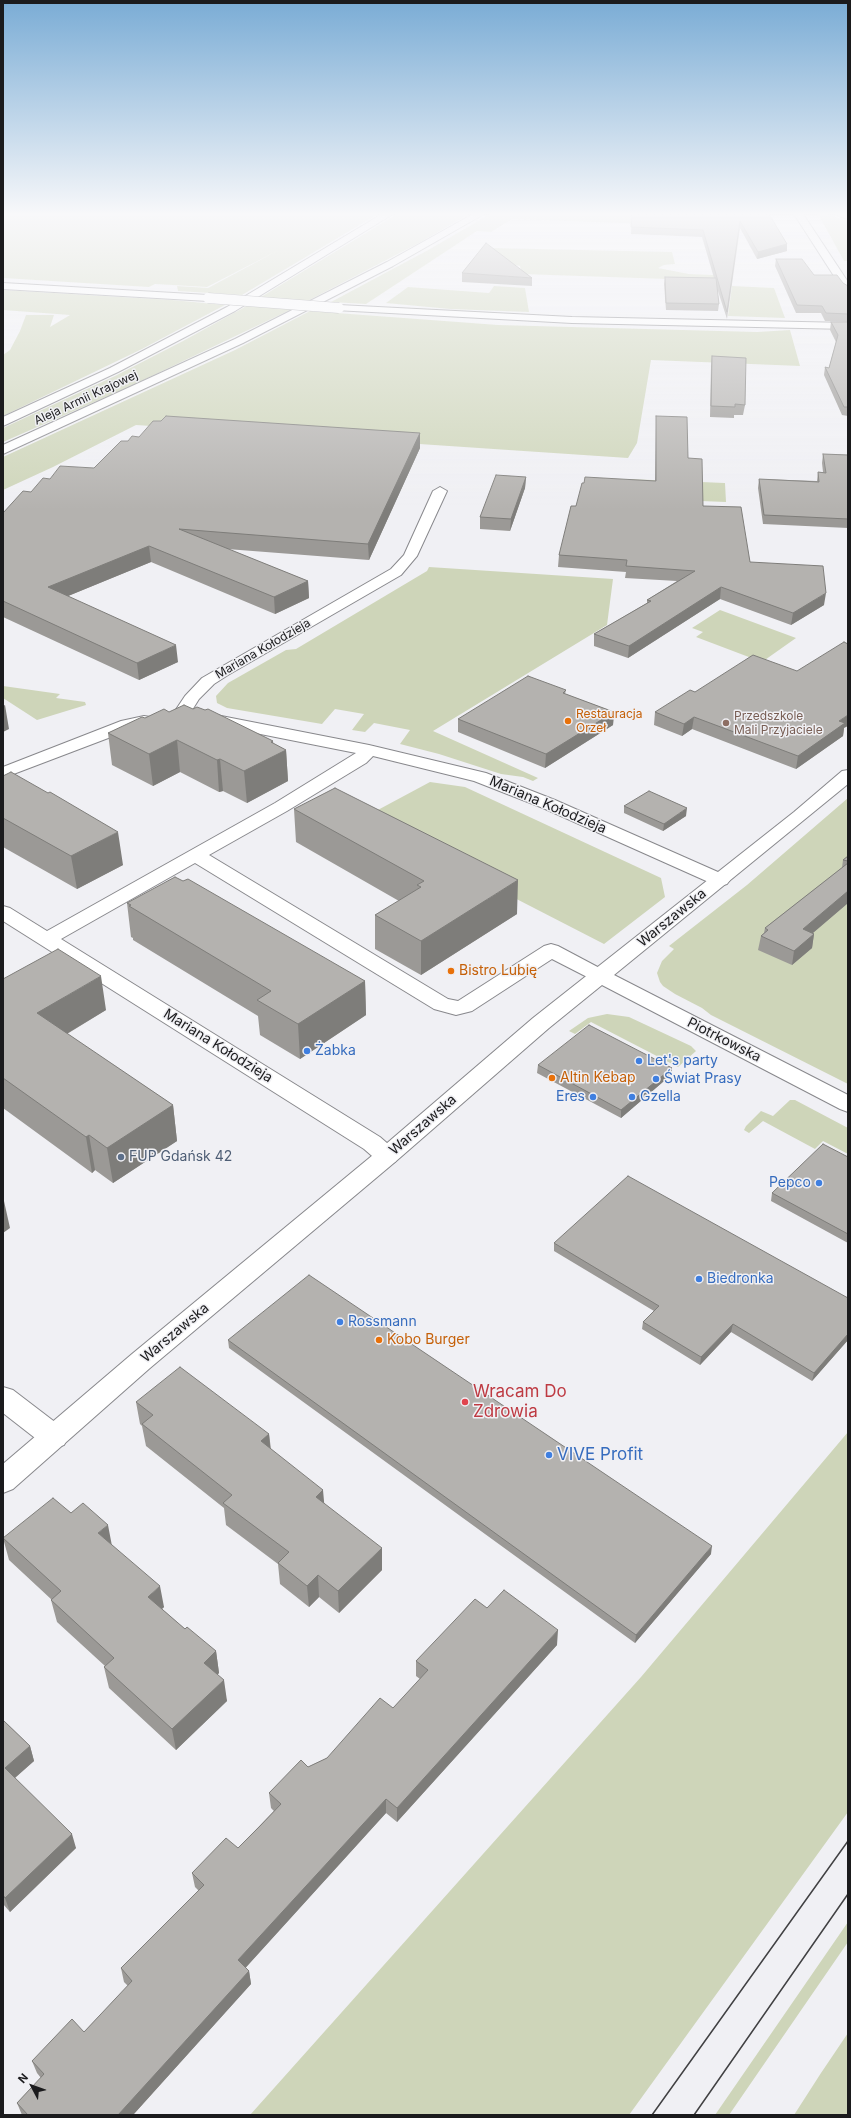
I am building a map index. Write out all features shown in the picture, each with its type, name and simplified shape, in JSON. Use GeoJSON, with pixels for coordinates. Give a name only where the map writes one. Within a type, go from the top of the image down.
{"type":"FeatureCollection","features":[{"type":"Feature","properties":{"kind":"street","name":"Aleja Armii Krajowej"},"geometry":{"type":"LineString","coordinates":[[3,422],[114,370],[224,313]]}},
{"type":"Feature","properties":{"kind":"street","name":"Aleja Armii Krajowej"},"geometry":{"type":"LineString","coordinates":[[3,450],[246,338],[295,313]]}},
{"type":"Feature","properties":{"kind":"street"},"geometry":{"type":"LineString","coordinates":[[433,313],[572,320],[848,326]]}},
{"type":"Feature","properties":{"kind":"street","name":"Mariana Kołodzieja"},"geometry":{"type":"LineString","coordinates":[[171,714],[193,696],[208,681],[222,672],[396,572],[410,556],[440,491]]}},
{"type":"Feature","properties":{"kind":"street","name":"Mariana Kołodzieja"},"geometry":{"type":"LineString","coordinates":[[3,773],[126,725],[171,714],[219,721],[369,750],[480,777],[507,787],[720,880]]}},
{"type":"Feature","properties":{"kind":"street"},"geometry":{"type":"LineString","coordinates":[[47,939],[197,856],[360,759],[369,750]]}},
{"type":"Feature","properties":{"kind":"street","name":"Warszawska"},"geometry":{"type":"LineString","coordinates":[[3,1481],[190,1320],[387,1156],[541,1023],[720,880],[848,775]]}},
{"type":"Feature","properties":{"kind":"street","name":"Piotrkowska"},"geometry":{"type":"LineString","coordinates":[[197,856],[441,1004],[456,1008],[465,1006],[551,950],[848,1104]]}},
{"type":"Feature","properties":{"kind":"street","name":"Mariana Kołodzieja"},"geometry":{"type":"LineString","coordinates":[[3,912],[372,1143],[387,1156]]}},
{"type":"Feature","properties":{"kind":"street"},"geometry":{"type":"LineString","coordinates":[[3,1398],[54,1437]]}},
{"type":"Feature","properties":{"kind":"green space"},"geometry":{"type":"Polygon","coordinates":[[[41,313],[210,313],[142,349],[3,416],[3,355],[10,350],[26,315],[54,315],[50,327],[70,315],[41,313]]]}},
{"type":"Feature","properties":{"kind":"green space"},"geometry":{"type":"Polygon","coordinates":[[[234,313],[284,313],[131,386],[3,442],[3,428],[115,376],[234,313]]]}},
{"type":"Feature","properties":{"kind":"green space"},"geometry":{"type":"Polygon","coordinates":[[[306,313],[335,313],[498,325],[757,332],[790,330],[800,366],[651,360],[637,443],[628,458],[136,425],[53,467],[3,490],[3,457],[235,350],[306,313]]]}},
{"type":"Feature","properties":{"kind":"green space"},"geometry":{"type":"Polygon","coordinates":[[[728,313],[783,313],[785,318],[728,316],[728,313]]]}},
{"type":"Feature","properties":{"kind":"green space"},"geometry":{"type":"Polygon","coordinates":[[[628,479],[725,483],[726,502],[626,498],[628,479]]]}},
{"type":"Feature","properties":{"kind":"green space"},"geometry":{"type":"Polygon","coordinates":[[[429,567],[613,579],[607,625],[433,731],[538,778],[533,781],[523,777],[501,774],[439,754],[400,744],[410,730],[374,723],[365,732],[352,730],[364,714],[335,709],[322,724],[227,708],[217,703],[216,696],[228,683],[286,650],[296,649],[427,571],[429,567]]]}},
{"type":"Feature","properties":{"kind":"green space"},"geometry":{"type":"Polygon","coordinates":[[[720,610],[796,638],[762,662],[696,637],[703,632],[692,628],[720,610]]]}},
{"type":"Feature","properties":{"kind":"green space"},"geometry":{"type":"Polygon","coordinates":[[[3,686],[60,694],[56,698],[85,702],[86,705],[37,720],[3,698],[3,686]]]}},
{"type":"Feature","properties":{"kind":"green space"},"geometry":{"type":"Polygon","coordinates":[[[430,782],[465,787],[661,878],[665,897],[604,944],[361,819],[430,782]]]}},
{"type":"Feature","properties":{"kind":"green space"},"geometry":{"type":"Polygon","coordinates":[[[848,798],[848,1084],[711,1015],[702,1008],[663,986],[657,973],[662,961],[674,949],[669,946],[747,885],[848,798]]]}},
{"type":"Feature","properties":{"kind":"green space"},"geometry":{"type":"Polygon","coordinates":[[[607,1014],[629,1017],[691,1046],[696,1051],[678,1067],[591,1022],[575,1034],[569,1031],[588,1018],[607,1014]]]}},
{"type":"Feature","properties":{"kind":"green space"},"geometry":{"type":"Polygon","coordinates":[[[790,1100],[795,1100],[848,1128],[848,1154],[823,1141],[815,1149],[763,1121],[749,1133],[744,1130],[761,1111],[773,1116],[790,1100]]]}},
{"type":"Feature","properties":{"kind":"green space"},"geometry":{"type":"Polygon","coordinates":[[[848,1432],[848,1812],[629,2115],[250,2115],[641,1677],[848,1432]]]}},
{"type":"Feature","properties":{"kind":"green space"},"geometry":{"type":"Polygon","coordinates":[[[848,1922],[848,1942],[729,2115],[715,2115],[848,1922]]]}},
{"type":"Feature","properties":{"kind":"green space"},"geometry":{"type":"Polygon","coordinates":[[[848,2033],[848,2115],[794,2115],[821,2073],[848,2033]]]}},
{"type":"Feature","properties":{"kind":"building"},"geometry":{"type":"Polygon","coordinates":[[[826,313],[848,313],[848,314],[826,313]]]}},
{"type":"Feature","properties":{"kind":"building"},"geometry":{"type":"Polygon","coordinates":[[[831,322],[848,322],[848,407],[844,407],[825,367],[829,368],[838,335],[831,322]]]}},
{"type":"Feature","properties":{"kind":"building"},"geometry":{"type":"Polygon","coordinates":[[[712,356],[746,358],[745,405],[735,404],[735,407],[711,406],[712,356]]]}},
{"type":"Feature","properties":{"kind":"building"},"geometry":{"type":"Polygon","coordinates":[[[166,416],[420,433],[368,544],[179,529],[308,581],[274,597],[149,546],[48,587],[176,645],[137,663],[3,601],[3,513],[23,491],[31,492],[43,478],[50,479],[60,466],[94,468],[121,441],[128,441],[132,436],[139,437],[153,421],[161,421],[166,416]]]}},
{"type":"Feature","properties":{"kind":"building"},"geometry":{"type":"Polygon","coordinates":[[[656,416],[687,417],[688,458],[702,459],[703,506],[741,507],[750,562],[823,566],[826,593],[793,613],[721,587],[629,646],[594,634],[651,601],[647,600],[695,571],[626,566],[627,560],[559,555],[571,506],[576,506],[585,477],[656,481],[656,416]]]}},
{"type":"Feature","properties":{"kind":"building"},"geometry":{"type":"Polygon","coordinates":[[[823,454],[848,455],[848,519],[764,515],[759,479],[819,482],[818,472],[826,473],[823,454]]]}},
{"type":"Feature","properties":{"kind":"building"},"geometry":{"type":"Polygon","coordinates":[[[496,475],[526,477],[511,519],[480,517],[496,475]]]}},
{"type":"Feature","properties":{"kind":"building"},"geometry":{"type":"Polygon","coordinates":[[[844,642],[848,644],[848,715],[839,721],[845,723],[798,756],[694,717],[684,724],[655,712],[690,690],[695,692],[753,655],[797,671],[844,642]]]}},
{"type":"Feature","properties":{"kind":"building"},"geometry":{"type":"Polygon","coordinates":[[[528,676],[566,690],[563,693],[614,712],[546,754],[458,719],[528,676]]]}},
{"type":"Feature","properties":{"kind":"building"},"geometry":{"type":"Polygon","coordinates":[[[184,705],[193,709],[197,707],[205,710],[208,709],[273,741],[271,742],[286,750],[244,771],[220,759],[217,760],[177,740],[149,754],[108,733],[142,717],[145,718],[164,709],[169,712],[184,705]]]}},
{"type":"Feature","properties":{"kind":"building"},"geometry":{"type":"Polygon","coordinates":[[[11,772],[48,793],[50,792],[118,832],[71,856],[3,818],[3,776],[11,772]]]}},
{"type":"Feature","properties":{"kind":"building"},"geometry":{"type":"Polygon","coordinates":[[[335,788],[518,880],[421,941],[375,915],[421,887],[417,885],[424,881],[294,809],[335,788]]]}},
{"type":"Feature","properties":{"kind":"building"},"geometry":{"type":"Polygon","coordinates":[[[649,791],[687,808],[664,824],[624,806],[649,791]]]}},
{"type":"Feature","properties":{"kind":"building"},"geometry":{"type":"Polygon","coordinates":[[[848,856],[848,861],[843,860],[848,856]]]}},
{"type":"Feature","properties":{"kind":"building"},"geometry":{"type":"Polygon","coordinates":[[[848,863],[848,891],[803,929],[814,934],[794,951],[761,936],[768,930],[765,928],[848,863]]]}},
{"type":"Feature","properties":{"kind":"building"},"geometry":{"type":"Polygon","coordinates":[[[175,877],[183,881],[188,879],[365,981],[298,1024],[257,1000],[271,991],[129,906],[131,905],[127,903],[175,877]]]}},
{"type":"Feature","properties":{"kind":"building"},"geometry":{"type":"Polygon","coordinates":[[[58,949],[101,976],[37,1013],[173,1105],[107,1148],[89,1135],[86,1137],[3,1078],[3,979],[58,949]]]}},
{"type":"Feature","properties":{"kind":"building"},"geometry":{"type":"Polygon","coordinates":[[[589,1025],[672,1068],[621,1110],[538,1065],[589,1025]]]}},
{"type":"Feature","properties":{"kind":"building","name":"Pepco"},"geometry":{"type":"Polygon","coordinates":[[[823,1144],[848,1157],[848,1234],[772,1193],[823,1144]]]}},
{"type":"Feature","properties":{"kind":"building","name":"Biedronka"},"geometry":{"type":"Polygon","coordinates":[[[628,1176],[848,1298],[848,1334],[814,1373],[733,1324],[701,1357],[643,1322],[659,1306],[554,1243],[628,1176]]]}},
{"type":"Feature","properties":{"kind":"building"},"geometry":{"type":"Polygon","coordinates":[[[309,1275],[712,1546],[636,1635],[228,1340],[309,1275]]]}},
{"type":"Feature","properties":{"kind":"building"},"geometry":{"type":"Polygon","coordinates":[[[180,1367],[269,1434],[261,1441],[323,1490],[316,1497],[382,1548],[338,1591],[318,1575],[307,1586],[278,1563],[289,1552],[223,1503],[232,1495],[142,1424],[153,1415],[136,1402],[180,1367]]]}},
{"type":"Feature","properties":{"kind":"building"},"geometry":{"type":"Polygon","coordinates":[[[53,1498],[71,1513],[83,1503],[108,1525],[98,1533],[160,1586],[148,1597],[185,1629],[187,1627],[216,1651],[204,1663],[224,1680],[172,1729],[104,1667],[114,1658],[51,1600],[61,1591],[3,1538],[53,1498]]]}},
{"type":"Feature","properties":{"kind":"building"},"geometry":{"type":"Polygon","coordinates":[[[504,1590],[558,1630],[397,1808],[386,1799],[238,1960],[249,1971],[118,2115],[28,2115],[17,2103],[44,2074],[32,2061],[72,2019],[84,2032],[132,1981],[121,1968],[204,1885],[192,1873],[226,1838],[238,1848],[260,1826],[281,1804],[269,1793],[301,1760],[308,1767],[327,1758],[380,1698],[393,1708],[428,1670],[416,1661],[475,1599],[487,1608],[504,1590]]]}},
{"type":"Feature","properties":{"kind":"building"},"geometry":{"type":"Polygon","coordinates":[[[3,1720],[30,1746],[5,1768],[72,1834],[5,1898],[3,1895],[3,1720]]]}},
{"type":"Feature","properties":{"kind":"tram line"},"geometry":{"type":"LineString","coordinates":[[652,2115],[848,1841]]}},
{"type":"Feature","properties":{"kind":"tram line"},"geometry":{"type":"LineString","coordinates":[[694,2115],[848,1894]]}},
{"type":"Feature","properties":{"kind":"place","name":"Restauracja Orzeł"},"geometry":{"type":"Point","coordinates":[568,721]}},
{"type":"Feature","properties":{"kind":"place","name":"Przedszkole Mali Przyjaciele"},"geometry":{"type":"Point","coordinates":[726,723]}},
{"type":"Feature","properties":{"kind":"place","name":"Bistro Lubię"},"geometry":{"type":"Point","coordinates":[451,971]}},
{"type":"Feature","properties":{"kind":"place","name":"Żabka"},"geometry":{"type":"Point","coordinates":[307,1051]}},
{"type":"Feature","properties":{"kind":"place","name":"Let's party"},"geometry":{"type":"Point","coordinates":[639,1061]}},
{"type":"Feature","properties":{"kind":"place","name":"Altin Kebap"},"geometry":{"type":"Point","coordinates":[552,1078]}},
{"type":"Feature","properties":{"kind":"place","name":"Świat Prasy"},"geometry":{"type":"Point","coordinates":[656,1079]}},
{"type":"Feature","properties":{"kind":"place","name":"Eres"},"geometry":{"type":"Point","coordinates":[593,1097]}},
{"type":"Feature","properties":{"kind":"place","name":"Gzella"},"geometry":{"type":"Point","coordinates":[632,1097]}},
{"type":"Feature","properties":{"kind":"place","name":"FUP Gdańsk 42"},"geometry":{"type":"Point","coordinates":[121,1157]}},
{"type":"Feature","properties":{"kind":"place","name":"Pepco"},"geometry":{"type":"Point","coordinates":[819,1183]}},
{"type":"Feature","properties":{"kind":"place","name":"Biedronka"},"geometry":{"type":"Point","coordinates":[699,1279]}},
{"type":"Feature","properties":{"kind":"place","name":"Rossmann"},"geometry":{"type":"Point","coordinates":[340,1322]}},
{"type":"Feature","properties":{"kind":"place","name":"Kobo Burger"},"geometry":{"type":"Point","coordinates":[379,1340]}},
{"type":"Feature","properties":{"kind":"place","name":"Wracam Do Zdrowia"},"geometry":{"type":"Point","coordinates":[465,1402]}},
{"type":"Feature","properties":{"kind":"place","name":"VIVE Profit"},"geometry":{"type":"Point","coordinates":[549,1455]}}]}
